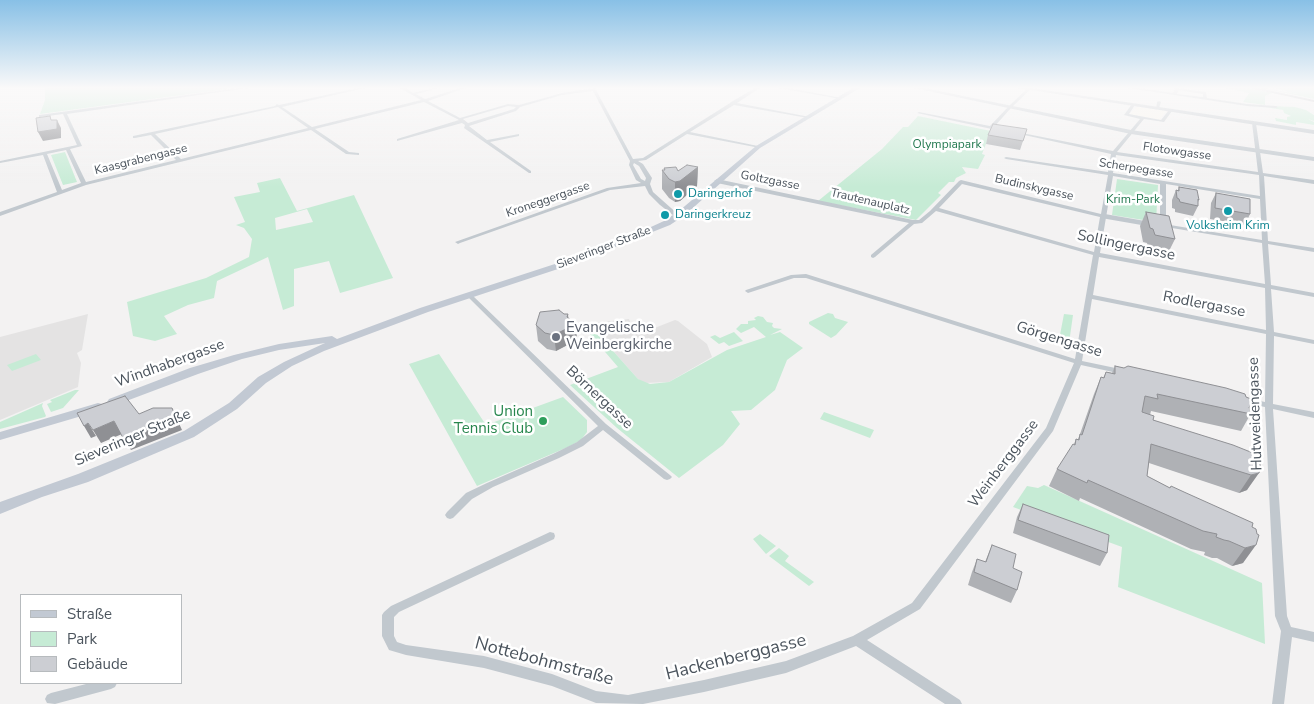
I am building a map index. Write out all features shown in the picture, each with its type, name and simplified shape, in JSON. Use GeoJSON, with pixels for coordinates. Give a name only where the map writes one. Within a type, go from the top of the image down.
{"type":"FeatureCollection","features":[{"type":"Feature","properties":{"kind":"main road","name":"Sieveringer Straße"},"geometry":{"type":"LineString","coordinates":[[0,508],[37,493],[83,478],[189,434],[233,406],[260,381],[318,345],[354,336],[642,234],[678,216],[758,147],[802,121]]}},
{"type":"Feature","properties":{"kind":"main road","name":"Windhabergasse"},"geometry":{"type":"LineString","coordinates":[[0,436],[114,402],[194,371],[238,357],[278,347],[318,345]]}},
{"type":"Feature","properties":{"kind":"street"},"geometry":{"type":"LineString","coordinates":[[0,162],[45,155],[80,146],[68,121]]}},
{"type":"Feature","properties":{"kind":"street"},"geometry":{"type":"LineString","coordinates":[[134,137],[206,121]]}},
{"type":"Feature","properties":{"kind":"street"},"geometry":{"type":"LineString","coordinates":[[300,121],[348,153],[357,154]]}},
{"type":"Feature","properties":{"kind":"street","name":"Kaasgrabengasse"},"geometry":{"type":"LineString","coordinates":[[0,214],[84,184],[339,121]]}},
{"type":"Feature","properties":{"kind":"street"},"geometry":{"type":"LineString","coordinates":[[399,140],[458,121]]}},
{"type":"Feature","properties":{"kind":"street"},"geometry":{"type":"LineString","coordinates":[[462,121],[467,125],[466,127],[529,172]]}},
{"type":"Feature","properties":{"kind":"street"},"geometry":{"type":"LineString","coordinates":[[467,125],[480,121]]}},
{"type":"Feature","properties":{"kind":"street"},"geometry":{"type":"LineString","coordinates":[[610,121],[632,161],[631,165],[639,180],[647,184],[651,193],[678,216]]}},
{"type":"Feature","properties":{"kind":"street"},"geometry":{"type":"LineString","coordinates":[[632,161],[644,159],[705,121]]}},
{"type":"Feature","properties":{"kind":"street","name":"Flotowgasse"},"geometry":{"type":"LineString","coordinates":[[955,121],[1114,153],[1314,182]]}},
{"type":"Feature","properties":{"kind":"street"},"geometry":{"type":"LineString","coordinates":[[991,128],[997,121]]}},
{"type":"Feature","properties":{"kind":"street"},"geometry":{"type":"LineString","coordinates":[[1079,121],[1131,132],[1314,160]]}},
{"type":"Feature","properties":{"kind":"street","name":"Weinberggasse"},"geometry":{"type":"LineString","coordinates":[[857,640],[916,606],[1050,429],[1078,362],[1095,254],[1114,153],[1141,121]]}},
{"type":"Feature","properties":{"kind":"street"},"geometry":{"type":"LineString","coordinates":[[1239,121],[1314,132]]}},
{"type":"Feature","properties":{"kind":"street","name":"Hutweidengasse"},"geometry":{"type":"LineString","coordinates":[[1254,123],[1261,174],[1268,286],[1270,333],[1269,406],[1280,596],[1286,631],[1278,704]]}},
{"type":"Feature","properties":{"kind":"street"},"geometry":{"type":"LineString","coordinates":[[152,133],[180,160]]}},
{"type":"Feature","properties":{"kind":"street"},"geometry":{"type":"LineString","coordinates":[[686,133],[758,147]]}},
{"type":"Feature","properties":{"kind":"street"},"geometry":{"type":"LineString","coordinates":[[486,141],[517,135]]}},
{"type":"Feature","properties":{"kind":"street"},"geometry":{"type":"LineString","coordinates":[[68,150],[84,184]]}},
{"type":"Feature","properties":{"kind":"street"},"geometry":{"type":"LineString","coordinates":[[45,155],[60,193]]}},
{"type":"Feature","properties":{"kind":"street","name":"Scherpegasse"},"geometry":{"type":"LineString","coordinates":[[1006,158],[1262,198]]}},
{"type":"Feature","properties":{"kind":"street"},"geometry":{"type":"LineString","coordinates":[[632,161],[641,165],[649,178],[647,184]]}},
{"type":"Feature","properties":{"kind":"street","name":"Goltzgasse"},"geometry":{"type":"LineString","coordinates":[[717,182],[818,201]]}},
{"type":"Feature","properties":{"kind":"street","name":"Budinskygasse"},"geometry":{"type":"LineString","coordinates":[[961,182],[1103,216]]}},
{"type":"Feature","properties":{"kind":"street","name":"Trautenauplatz"},"geometry":{"type":"LineString","coordinates":[[818,201],[920,222],[961,182]]}},
{"type":"Feature","properties":{"kind":"street"},"geometry":{"type":"LineString","coordinates":[[1163,183],[1163,222],[1171,227]]}},
{"type":"Feature","properties":{"kind":"street","name":"Kroneggergasse"},"geometry":{"type":"LineString","coordinates":[[458,242],[609,189],[647,184]]}},
{"type":"Feature","properties":{"kind":"street","name":"Sollingergasse"},"geometry":{"type":"LineString","coordinates":[[935,209],[1095,254],[1314,295]]}},
{"type":"Feature","properties":{"kind":"street"},"geometry":{"type":"LineString","coordinates":[[1103,216],[1314,250]]}},
{"type":"Feature","properties":{"kind":"street"},"geometry":{"type":"LineString","coordinates":[[873,256],[913,222]]}},
{"type":"Feature","properties":{"kind":"street","name":"Görgengasse"},"geometry":{"type":"LineString","coordinates":[[748,291],[800,276],[1078,362],[1134,375]]}},
{"type":"Feature","properties":{"kind":"street","name":"Börnergasse"},"geometry":{"type":"LineString","coordinates":[[470,296],[603,426],[667,477]]}},
{"type":"Feature","properties":{"kind":"street","name":"Rodlergasse"},"geometry":{"type":"LineString","coordinates":[[1089,296],[1314,342]]}},
{"type":"Feature","properties":{"kind":"street"},"geometry":{"type":"LineString","coordinates":[[1231,397],[1314,415]]}},
{"type":"Feature","properties":{"kind":"street"},"geometry":{"type":"LineString","coordinates":[[450,515],[469,496],[580,444],[603,426]]}},
{"type":"Feature","properties":{"kind":"street","name":"Nottebohmstraße"},"geometry":{"type":"LineString","coordinates":[[550,536],[402,605],[388,615],[388,636],[393,646],[400,648],[484,662],[552,680],[596,697],[626,703]]}},
{"type":"Feature","properties":{"kind":"street"},"geometry":{"type":"LineString","coordinates":[[1286,631],[1314,637]]}},
{"type":"Feature","properties":{"kind":"street"},"geometry":{"type":"LineString","coordinates":[[857,640],[956,704]]}},
{"type":"Feature","properties":{"kind":"street","name":"Hackenberggasse"},"geometry":{"type":"LineString","coordinates":[[626,703],[786,667],[857,640]]}},
{"type":"Feature","properties":{"kind":"street"},"geometry":{"type":"LineString","coordinates":[[51,700],[107,684]]}},
{"type":"Feature","properties":{"kind":"shaded area"},"geometry":{"type":"Polygon","coordinates":[[[88,314],[82,350],[77,353],[81,363],[78,387],[0,420],[0,337],[88,314]]]}},
{"type":"Feature","properties":{"kind":"shaded area"},"geometry":{"type":"Polygon","coordinates":[[[629,319],[631,325],[638,325],[635,327],[638,330],[648,326],[652,329],[675,320],[678,321],[707,344],[712,357],[669,382],[643,383],[590,325],[593,323],[629,319]]]}},
{"type":"Feature","properties":{"kind":"green space","name":"Olympiapark"},"geometry":{"type":"Polygon","coordinates":[[[914,121],[942,121],[991,131],[982,154],[985,155],[978,169],[962,167],[966,173],[956,178],[954,182],[949,182],[938,193],[941,195],[916,220],[818,201],[882,149],[903,127],[908,127],[914,121]]]}},
{"type":"Feature","properties":{"kind":"green space"},"geometry":{"type":"Polygon","coordinates":[[[1276,121],[1312,121],[1314,125],[1296,122],[1296,125],[1276,121]]]}},
{"type":"Feature","properties":{"kind":"green space"},"geometry":{"type":"Polygon","coordinates":[[[65,152],[77,182],[63,185],[51,155],[65,152]]]}},
{"type":"Feature","properties":{"kind":"green space"},"geometry":{"type":"Polygon","coordinates":[[[280,178],[297,211],[354,195],[393,278],[340,293],[329,261],[294,269],[294,306],[283,310],[268,257],[217,281],[214,298],[188,305],[164,316],[177,334],[155,341],[133,336],[127,302],[206,278],[249,257],[252,239],[244,228],[236,225],[245,222],[234,197],[260,192],[257,183],[280,178]],[[307,209],[275,218],[276,230],[313,222],[307,209]]]}},
{"type":"Feature","properties":{"kind":"green space","name":"Krim-Park"},"geometry":{"type":"Polygon","coordinates":[[[1117,179],[1158,185],[1156,222],[1112,215],[1117,179]]]}},
{"type":"Feature","properties":{"kind":"green space"},"geometry":{"type":"Polygon","coordinates":[[[828,313],[833,314],[835,318],[848,322],[831,338],[809,324],[809,322],[828,313]]]}},
{"type":"Feature","properties":{"kind":"green space"},"geometry":{"type":"Polygon","coordinates":[[[1064,314],[1073,315],[1069,343],[1059,340],[1064,314]]]}},
{"type":"Feature","properties":{"kind":"green space"},"geometry":{"type":"Polygon","coordinates":[[[758,316],[763,317],[767,322],[773,323],[772,326],[774,328],[782,329],[770,335],[780,332],[803,348],[787,360],[775,390],[751,410],[731,411],[740,424],[723,445],[679,478],[617,428],[570,385],[618,367],[582,325],[590,325],[638,379],[650,384],[669,382],[727,350],[766,337],[754,327],[741,333],[736,329],[741,324],[748,324],[748,321],[756,320],[754,318],[758,316]]]}},
{"type":"Feature","properties":{"kind":"green space"},"geometry":{"type":"Polygon","coordinates":[[[734,332],[743,341],[729,346],[724,342],[719,344],[710,337],[715,335],[720,338],[734,332]]]}},
{"type":"Feature","properties":{"kind":"green space"},"geometry":{"type":"Polygon","coordinates":[[[36,354],[41,360],[12,371],[7,365],[36,354]]]}},
{"type":"Feature","properties":{"kind":"green space","name":"Union Tennis Club"},"geometry":{"type":"Polygon","coordinates":[[[439,354],[486,425],[563,397],[587,420],[587,432],[581,440],[568,447],[477,486],[409,364],[439,354]]]}},
{"type":"Feature","properties":{"kind":"green space"},"geometry":{"type":"Polygon","coordinates":[[[79,390],[63,408],[51,412],[47,404],[52,402],[50,400],[79,390]]]}},
{"type":"Feature","properties":{"kind":"green space"},"geometry":{"type":"Polygon","coordinates":[[[43,403],[45,417],[0,429],[0,422],[43,403]]]}},
{"type":"Feature","properties":{"kind":"green space"},"geometry":{"type":"Polygon","coordinates":[[[824,412],[874,430],[870,438],[820,419],[824,412]]]}},
{"type":"Feature","properties":{"kind":"green space"},"geometry":{"type":"Polygon","coordinates":[[[1044,485],[1262,583],[1265,644],[1118,587],[1122,547],[1013,507],[1027,486],[1038,488],[1044,485]]]}},
{"type":"Feature","properties":{"kind":"green space"},"geometry":{"type":"Polygon","coordinates":[[[760,534],[776,546],[766,554],[753,539],[760,534]]]}},
{"type":"Feature","properties":{"kind":"green space"},"geometry":{"type":"Polygon","coordinates":[[[779,548],[789,556],[785,561],[814,582],[809,586],[769,556],[779,548]]]}},
{"type":"Feature","properties":{"kind":"building"},"geometry":{"type":"Polygon","coordinates":[[[36,121],[57,121],[57,129],[38,132],[36,121]]]}},
{"type":"Feature","properties":{"kind":"building"},"geometry":{"type":"Polygon","coordinates":[[[993,124],[1027,129],[1023,141],[988,135],[993,124]]]}},
{"type":"Feature","properties":{"kind":"building"},"geometry":{"type":"Polygon","coordinates":[[[687,165],[698,167],[680,181],[675,182],[669,179],[662,170],[665,170],[664,168],[676,167],[678,171],[687,165]]]}},
{"type":"Feature","properties":{"kind":"building"},"geometry":{"type":"Polygon","coordinates":[[[1179,187],[1197,190],[1198,206],[1180,202],[1177,198],[1176,190],[1179,191],[1179,187]]]}},
{"type":"Feature","properties":{"kind":"building"},"geometry":{"type":"Polygon","coordinates":[[[1216,193],[1250,199],[1250,214],[1215,208],[1216,193]]]}},
{"type":"Feature","properties":{"kind":"building"},"geometry":{"type":"Polygon","coordinates":[[[1146,212],[1169,216],[1175,239],[1155,235],[1153,229],[1150,228],[1146,212]]]}},
{"type":"Feature","properties":{"kind":"building"},"geometry":{"type":"Polygon","coordinates":[[[559,310],[564,314],[568,314],[567,317],[576,324],[554,335],[545,333],[536,325],[540,312],[559,310]]]}},
{"type":"Feature","properties":{"kind":"building"},"geometry":{"type":"Polygon","coordinates":[[[1115,366],[1124,368],[1128,366],[1226,388],[1245,394],[1246,397],[1251,399],[1254,408],[1249,407],[1251,414],[1157,394],[1158,399],[1145,396],[1142,412],[1154,416],[1153,420],[1233,445],[1253,453],[1258,458],[1261,467],[1259,473],[1251,475],[1151,444],[1147,476],[1170,488],[1171,486],[1253,523],[1252,527],[1256,529],[1259,535],[1256,545],[1245,548],[1216,537],[1217,534],[1203,531],[1088,480],[1087,483],[1057,469],[1073,444],[1075,445],[1076,439],[1079,440],[1080,434],[1082,435],[1101,377],[1104,378],[1106,372],[1115,374],[1115,366]]]}},
{"type":"Feature","properties":{"kind":"building"},"geometry":{"type":"Polygon","coordinates":[[[125,396],[139,414],[153,408],[172,408],[176,417],[123,438],[114,421],[93,430],[88,423],[84,426],[77,413],[125,396]]]}},
{"type":"Feature","properties":{"kind":"building"},"geometry":{"type":"Polygon","coordinates":[[[1023,504],[1109,535],[1107,553],[1018,520],[1023,504]]]}},
{"type":"Feature","properties":{"kind":"building"},"geometry":{"type":"Polygon","coordinates":[[[992,545],[1016,554],[1013,568],[1022,572],[1017,590],[974,572],[977,559],[986,562],[992,545]]]}},
{"type":"Feature","properties":{"kind":"place","name":"Daringerhof"},"geometry":{"type":"Point","coordinates":[678,194]}},
{"type":"Feature","properties":{"kind":"place","name":"Volksheim Krim"},"geometry":{"type":"Point","coordinates":[1228,211]}},
{"type":"Feature","properties":{"kind":"place","name":"Daringerkreuz"},"geometry":{"type":"Point","coordinates":[665,215]}},
{"type":"Feature","properties":{"kind":"place","name":"Evangelische Weinbergkirche"},"geometry":{"type":"Point","coordinates":[556,337]}},
{"type":"Feature","properties":{"kind":"place","name":"Union Tennis Club"},"geometry":{"type":"Point","coordinates":[543,421]}}]}
